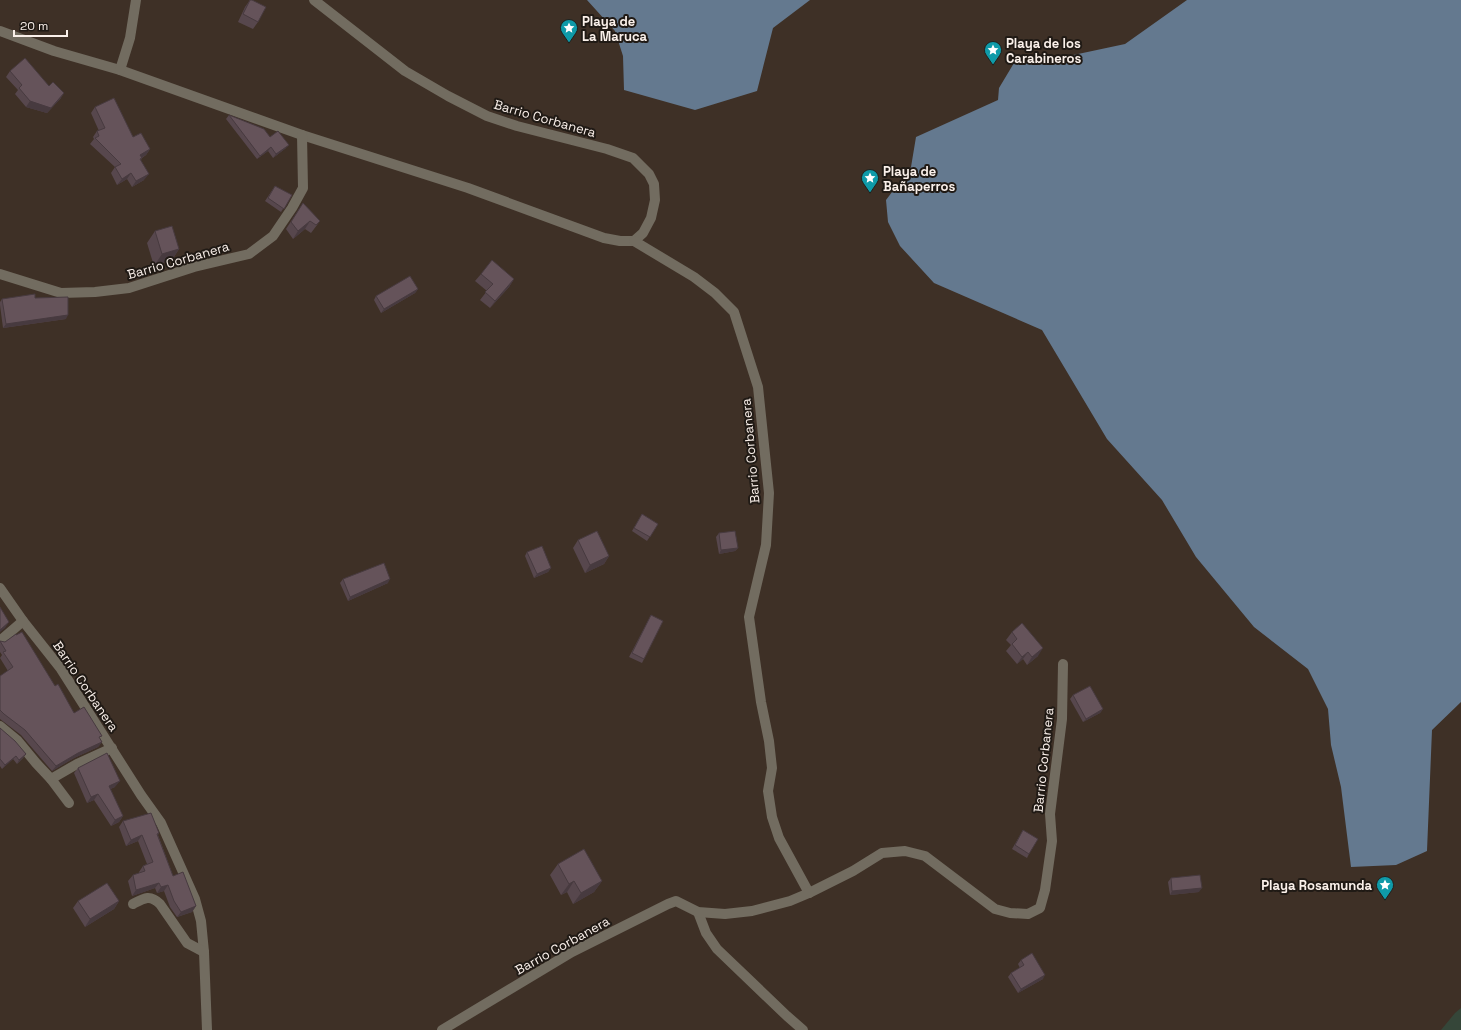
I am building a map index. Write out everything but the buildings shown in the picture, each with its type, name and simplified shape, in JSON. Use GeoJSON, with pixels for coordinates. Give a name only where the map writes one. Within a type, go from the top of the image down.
{"type":"FeatureCollection","features":[{"type":"Feature","properties":{"kind":"street"},"geometry":{"type":"LineString","coordinates":[[120,70],[130,38],[136,0]]}},
{"type":"Feature","properties":{"kind":"street","name":"Barrio Corbanera"},"geometry":{"type":"LineString","coordinates":[[314,0],[405,71],[448,96],[487,116],[524,128],[633,158],[652,179],[654,184],[655,200],[651,218],[643,233],[634,241]]}},
{"type":"Feature","properties":{"kind":"street","name":"Barrio Corbanera"},"geometry":{"type":"LineString","coordinates":[[0,31],[54,51],[120,70],[302,134],[468,188],[604,238],[620,241],[634,241],[694,277],[715,293],[734,312],[758,387],[769,492],[766,545],[749,617],[772,768],[768,791],[772,817],[779,838],[809,893]]}},
{"type":"Feature","properties":{"kind":"street","name":"Barrio Corbanera"},"geometry":{"type":"LineString","coordinates":[[0,274],[61,293],[95,292],[129,288],[194,267],[249,254],[273,236],[292,208],[303,188],[302,134]]}},
{"type":"Feature","properties":{"kind":"street","name":"Barrio Corbanera"},"geometry":{"type":"LineString","coordinates":[[0,588],[23,621],[61,669],[162,823],[195,899],[201,921],[204,952],[207,1030]]}},
{"type":"Feature","properties":{"kind":"street"},"geometry":{"type":"LineString","coordinates":[[0,641],[23,621]]}},
{"type":"Feature","properties":{"kind":"street","name":"Barrio Corbanera"},"geometry":{"type":"LineString","coordinates":[[442,1030],[572,952],[668,904],[676,901],[698,912],[725,914],[752,911],[790,901],[809,893],[853,871],[882,853],[905,851],[925,856],[995,909],[1010,913],[1028,914],[1040,908],[1045,890],[1052,841],[1050,814],[1062,719],[1063,664]]}},
{"type":"Feature","properties":{"kind":"street"},"geometry":{"type":"LineString","coordinates":[[0,726],[17,740],[51,779],[69,804]]}},
{"type":"Feature","properties":{"kind":"street","name":"Barrio Corbanera"},"geometry":{"type":"LineString","coordinates":[[51,779],[77,764],[112,748]]}},
{"type":"Feature","properties":{"kind":"street"},"geometry":{"type":"LineString","coordinates":[[133,904],[143,899],[155,899],[187,942],[204,952]]}},
{"type":"Feature","properties":{"kind":"street"},"geometry":{"type":"LineString","coordinates":[[698,912],[706,933],[717,949],[803,1030]]}},
{"type":"Feature","properties":{"kind":"green space"},"geometry":{"type":"Polygon","coordinates":[[[1461,1008],[1461,1030],[1441,1030],[1455,1013],[1461,1008]]]}},
{"type":"Feature","properties":{"kind":"water"},"geometry":{"type":"Polygon","coordinates":[[[587,0],[810,0],[773,28],[757,91],[695,110],[624,90],[623,56],[615,31],[587,0]]]}},
{"type":"Feature","properties":{"kind":"water"},"geometry":{"type":"Polygon","coordinates":[[[1187,0],[1461,0],[1461,702],[1432,730],[1427,851],[1396,865],[1351,867],[1341,787],[1331,745],[1328,709],[1308,669],[1254,627],[1196,557],[1162,500],[1107,439],[1042,330],[934,283],[900,246],[888,222],[886,200],[911,167],[916,137],[998,100],[999,88],[1014,63],[1032,57],[1064,57],[1125,44],[1187,0]]]}},
{"type":"Feature","properties":{"kind":"place","name":"Playa de La Maruca"},"geometry":{"type":"Point","coordinates":[569,43]}},
{"type":"Feature","properties":{"kind":"place","name":"Playa de los Carabineros"},"geometry":{"type":"Point","coordinates":[993,65]}},
{"type":"Feature","properties":{"kind":"place","name":"Playa de Bañaperros"},"geometry":{"type":"Point","coordinates":[870,193]}},
{"type":"Feature","properties":{"kind":"place","name":"Playa Rosamunda"},"geometry":{"type":"Point","coordinates":[1385,900]}}]}
